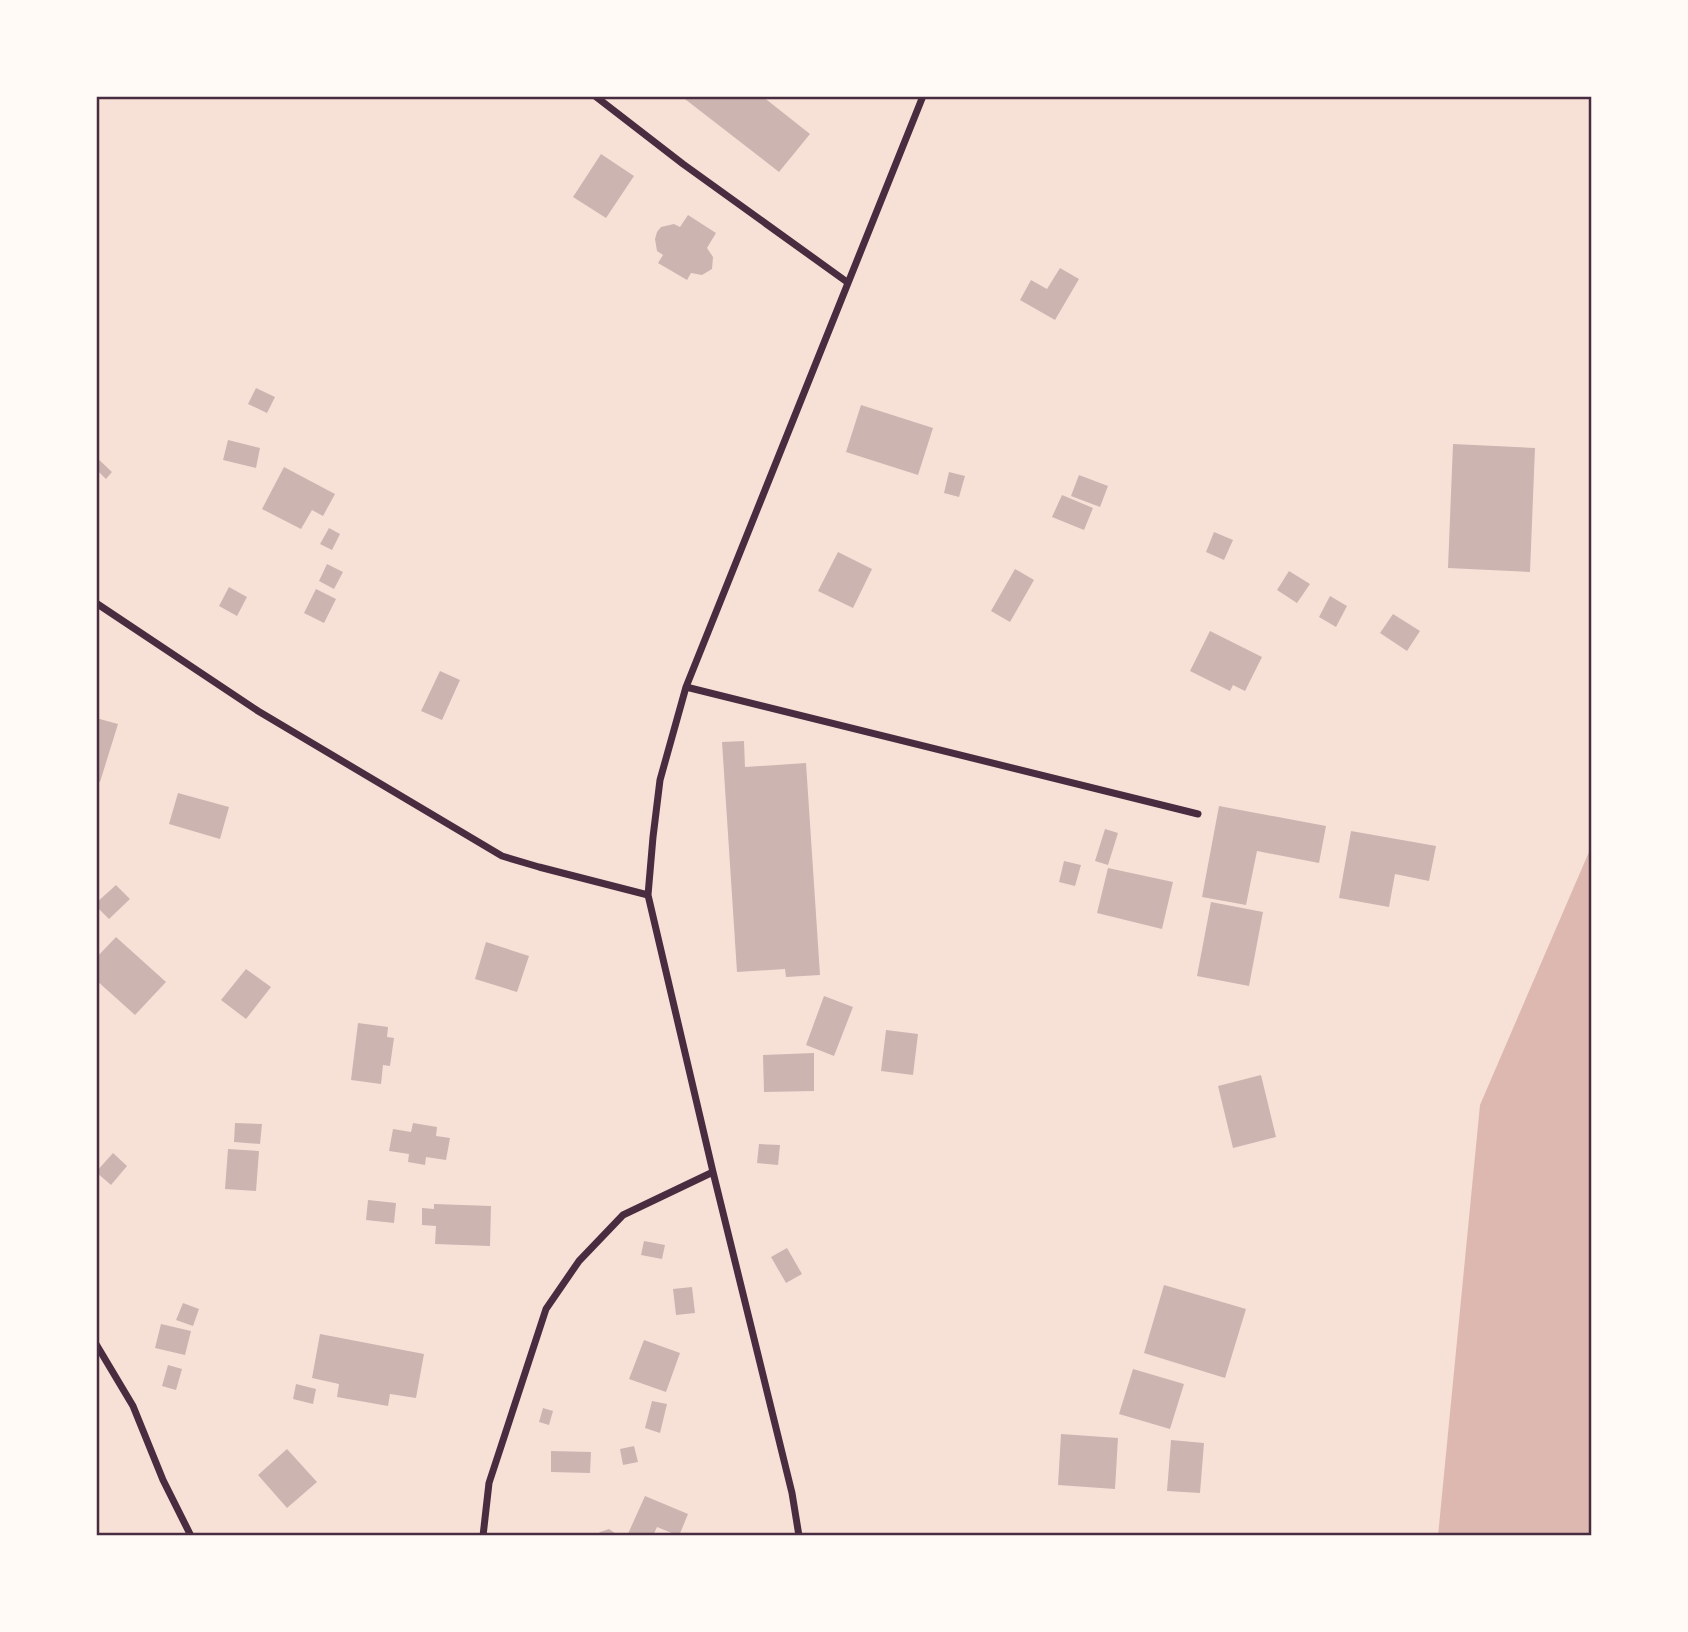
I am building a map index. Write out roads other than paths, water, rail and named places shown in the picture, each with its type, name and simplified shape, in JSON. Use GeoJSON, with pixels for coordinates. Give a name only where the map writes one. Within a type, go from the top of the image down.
{"type":"FeatureCollection","features":[{"type":"Feature","properties":{"kind":"street"},"geometry":{"type":"LineString","coordinates":[[595,96],[683,164],[847,282]]}},
{"type":"Feature","properties":{"kind":"street"},"geometry":{"type":"LineString","coordinates":[[799,1536],[792,1493],[648,895],[660,780],[686,687],[923,96]]}},
{"type":"Feature","properties":{"kind":"street"},"geometry":{"type":"LineString","coordinates":[[96,603],[258,711],[502,856],[648,895]]}},
{"type":"Feature","properties":{"kind":"street"},"geometry":{"type":"LineString","coordinates":[[686,687],[1198,814]]}},
{"type":"Feature","properties":{"kind":"street"},"geometry":{"type":"LineString","coordinates":[[482,1536],[489,1483],[546,1308],[579,1261],[623,1215],[713,1172]]}},
{"type":"Feature","properties":{"kind":"street"},"geometry":{"type":"LineString","coordinates":[[96,1344],[133,1406],[163,1480],[191,1536]]}}]}
